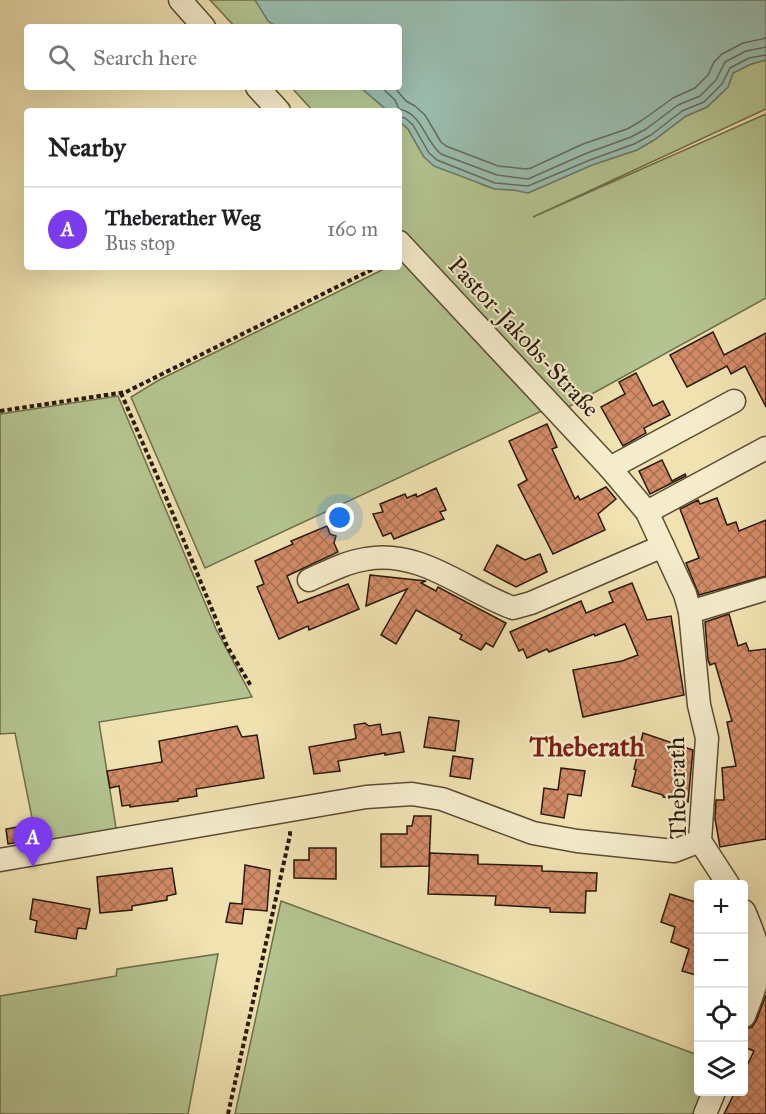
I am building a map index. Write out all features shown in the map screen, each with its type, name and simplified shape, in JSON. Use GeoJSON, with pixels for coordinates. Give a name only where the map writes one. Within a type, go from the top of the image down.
{"type":"FeatureCollection","features":[{"type":"Feature","properties":{"kind":"street"},"geometry":{"type":"LineString","coordinates":[[180,0],[201,24]]}},
{"type":"Feature","properties":{"kind":"street"},"geometry":{"type":"LineString","coordinates":[[260,90],[276,108]]}},
{"type":"Feature","properties":{"kind":"street","name":"Pastor-Jakobs-Straße"},"geometry":{"type":"LineString","coordinates":[[402,245],[610,468],[647,512],[685,594],[690,612]]}},
{"type":"Feature","properties":{"kind":"street"},"geometry":{"type":"LineString","coordinates":[[610,468],[734,401]]}},
{"type":"Feature","properties":{"kind":"street"},"geometry":{"type":"LineString","coordinates":[[647,512],[766,448]]}},
{"type":"Feature","properties":{"kind":"street"},"geometry":{"type":"LineString","coordinates":[[309,580],[363,559],[390,557],[432,568],[513,609],[663,546]]}},
{"type":"Feature","properties":{"kind":"street"},"geometry":{"type":"LineString","coordinates":[[690,612],[766,589]]}},
{"type":"Feature","properties":{"kind":"street","name":"Theberath"},"geometry":{"type":"LineString","coordinates":[[690,612],[699,705],[707,738],[700,841],[725,880]]}},
{"type":"Feature","properties":{"kind":"street"},"geometry":{"type":"LineString","coordinates":[[0,860],[366,797],[412,794],[457,803],[533,834],[546,837],[674,851],[700,841]]}},
{"type":"Feature","properties":{"kind":"street"},"geometry":{"type":"LineString","coordinates":[[748,921],[759,949],[760,966],[757,984],[748,1006]]}},
{"type":"Feature","properties":{"kind":"street"},"geometry":{"type":"LineString","coordinates":[[705,1114],[712,1096]]}},
{"type":"Feature","properties":{"kind":"path"},"geometry":{"type":"LineString","coordinates":[[0,411],[121,393],[168,372],[370,270]]}},
{"type":"Feature","properties":{"kind":"path"},"geometry":{"type":"LineString","coordinates":[[121,393],[227,646],[251,686]]}},
{"type":"Feature","properties":{"kind":"path"},"geometry":{"type":"LineString","coordinates":[[228,1114],[290,835],[286,812]]}},
{"type":"Feature","properties":{"kind":"green space"},"geometry":{"type":"Polygon","coordinates":[[[210,0],[255,0],[275,24],[232,24],[210,0]]]}},
{"type":"Feature","properties":{"kind":"green space"},"geometry":{"type":"Polygon","coordinates":[[[766,60],[766,109],[533,217],[766,114],[766,298],[561,411],[402,238],[402,124],[408,129],[424,157],[483,185],[495,189],[528,193],[592,165],[637,150],[686,116],[707,107],[728,87],[733,73],[766,60]]]}},
{"type":"Feature","properties":{"kind":"green space"},"geometry":{"type":"Polygon","coordinates":[[[294,90],[364,90],[384,108],[310,108],[294,90]]]}},
{"type":"Feature","properties":{"kind":"green space"},"geometry":{"type":"Polygon","coordinates":[[[405,256],[544,410],[205,568],[131,397],[159,380],[382,270],[402,270],[402,258],[405,256]]]}},
{"type":"Feature","properties":{"kind":"green space"},"geometry":{"type":"Polygon","coordinates":[[[118,396],[216,629],[252,697],[99,722],[117,834],[38,848],[15,733],[0,734],[0,414],[118,396]]]}},
{"type":"Feature","properties":{"kind":"green space"},"geometry":{"type":"Polygon","coordinates":[[[281,901],[694,1054],[694,1096],[705,1096],[698,1114],[235,1114],[281,901]]]}},
{"type":"Feature","properties":{"kind":"green space"},"geometry":{"type":"Polygon","coordinates":[[[218,954],[188,1114],[0,1114],[0,996],[116,976],[117,969],[218,954]]]}},
{"type":"Feature","properties":{"kind":"water"},"geometry":{"type":"Polygon","coordinates":[[[255,0],[766,0],[766,60],[733,73],[728,87],[707,107],[686,116],[637,150],[592,165],[528,193],[495,189],[434,166],[424,157],[408,129],[402,124],[402,108],[384,108],[364,90],[402,90],[402,24],[272,24],[268,21],[255,0]]]}},
{"type":"Feature","properties":{"kind":"building"},"geometry":{"type":"Polygon","coordinates":[[[713,332],[724,355],[766,333],[766,407],[745,366],[731,374],[727,366],[687,387],[670,355],[713,332]]]}},
{"type":"Feature","properties":{"kind":"building"},"geometry":{"type":"Polygon","coordinates":[[[636,373],[653,406],[663,401],[670,415],[644,428],[646,433],[623,446],[601,407],[625,394],[619,382],[636,373]]]}},
{"type":"Feature","properties":{"kind":"building"},"geometry":{"type":"Polygon","coordinates":[[[547,424],[557,447],[552,449],[575,499],[578,496],[580,500],[606,487],[616,499],[598,514],[605,530],[553,554],[518,485],[527,480],[509,441],[547,424]]]}},
{"type":"Feature","properties":{"kind":"building"},"geometry":{"type":"Polygon","coordinates":[[[662,460],[672,481],[685,474],[686,476],[650,494],[639,471],[662,460]]]}},
{"type":"Feature","properties":{"kind":"building"},"geometry":{"type":"Polygon","coordinates":[[[436,488],[446,510],[440,512],[444,519],[394,539],[391,533],[383,536],[373,514],[383,512],[380,504],[405,494],[407,498],[416,494],[417,497],[436,488]]]}},
{"type":"Feature","properties":{"kind":"building"},"geometry":{"type":"Polygon","coordinates":[[[717,498],[727,525],[736,522],[739,531],[766,520],[766,576],[699,595],[686,563],[699,558],[680,509],[698,500],[700,504],[717,498]]]}},
{"type":"Feature","properties":{"kind":"building"},"geometry":{"type":"Polygon","coordinates":[[[327,526],[330,534],[336,536],[334,543],[338,552],[287,576],[298,603],[348,584],[359,609],[309,630],[308,626],[279,639],[257,587],[264,584],[255,561],[293,544],[291,541],[327,526]]]}},
{"type":"Feature","properties":{"kind":"building"},"geometry":{"type":"Polygon","coordinates":[[[497,545],[525,560],[540,554],[547,572],[516,587],[484,570],[497,545]]]}},
{"type":"Feature","properties":{"kind":"building"},"geometry":{"type":"Polygon","coordinates":[[[370,575],[426,581],[421,583],[436,591],[438,587],[506,623],[493,647],[486,643],[481,650],[460,639],[462,635],[416,610],[396,644],[381,635],[407,589],[366,606],[370,575]]]}},
{"type":"Feature","properties":{"kind":"building"},"geometry":{"type":"Polygon","coordinates":[[[632,583],[647,620],[671,616],[684,695],[583,717],[573,670],[622,661],[638,655],[625,624],[549,652],[547,649],[527,658],[523,649],[519,651],[510,632],[581,601],[586,613],[613,602],[609,592],[632,583]]]}},
{"type":"Feature","properties":{"kind":"building"},"geometry":{"type":"Polygon","coordinates":[[[729,614],[738,646],[746,643],[749,651],[766,649],[766,839],[720,847],[715,819],[716,800],[724,800],[722,768],[736,766],[727,722],[732,721],[715,663],[710,665],[708,660],[705,622],[729,614]]]}},
{"type":"Feature","properties":{"kind":"building"},"geometry":{"type":"Polygon","coordinates":[[[429,717],[459,721],[455,751],[424,747],[429,717]]]}},
{"type":"Feature","properties":{"kind":"building"},"geometry":{"type":"Polygon","coordinates":[[[365,723],[369,726],[380,724],[382,735],[400,732],[404,752],[338,761],[340,771],[314,774],[309,747],[354,739],[356,738],[354,725],[365,723]]]}},
{"type":"Feature","properties":{"kind":"building"},"geometry":{"type":"Polygon","coordinates":[[[237,726],[242,737],[257,735],[264,778],[196,789],[197,796],[178,799],[178,801],[130,807],[130,805],[122,806],[119,786],[110,788],[107,771],[162,762],[159,741],[237,726]]]}},
{"type":"Feature","properties":{"kind":"building"},"geometry":{"type":"Polygon","coordinates":[[[643,733],[693,750],[688,802],[663,797],[663,795],[632,786],[643,733]]]}},
{"type":"Feature","properties":{"kind":"building"},"geometry":{"type":"Polygon","coordinates":[[[453,756],[473,759],[470,779],[450,776],[453,756]]]}},
{"type":"Feature","properties":{"kind":"building"},"geometry":{"type":"Polygon","coordinates":[[[561,768],[585,771],[581,796],[568,794],[564,818],[541,814],[544,788],[558,790],[561,768]]]}},
{"type":"Feature","properties":{"kind":"building"},"geometry":{"type":"Polygon","coordinates":[[[414,816],[431,816],[429,866],[381,867],[381,834],[407,834],[407,826],[412,826],[414,816]]]}},
{"type":"Feature","properties":{"kind":"building"},"geometry":{"type":"Polygon","coordinates":[[[22,826],[25,841],[8,844],[6,829],[22,826]]]}},
{"type":"Feature","properties":{"kind":"building"},"geometry":{"type":"Polygon","coordinates":[[[309,848],[336,848],[336,879],[294,878],[294,860],[309,860],[309,848]]]}},
{"type":"Feature","properties":{"kind":"building"},"geometry":{"type":"Polygon","coordinates":[[[430,853],[478,855],[478,864],[542,866],[542,871],[597,873],[596,891],[586,891],[585,913],[550,912],[550,908],[495,905],[496,896],[428,894],[430,853]]]}},
{"type":"Feature","properties":{"kind":"building"},"geometry":{"type":"Polygon","coordinates":[[[245,865],[270,870],[267,911],[244,909],[242,924],[226,922],[230,903],[242,904],[245,865]]]}},
{"type":"Feature","properties":{"kind":"building"},"geometry":{"type":"Polygon","coordinates":[[[172,868],[176,894],[167,896],[167,900],[132,906],[132,910],[100,913],[97,877],[172,868]]]}},
{"type":"Feature","properties":{"kind":"building"},"geometry":{"type":"Polygon","coordinates":[[[670,894],[694,901],[694,975],[682,971],[689,949],[671,942],[675,927],[661,922],[670,894]]]}},
{"type":"Feature","properties":{"kind":"building"},"geometry":{"type":"Polygon","coordinates":[[[33,899],[90,909],[86,929],[78,928],[76,939],[35,932],[37,921],[30,919],[33,899]]]}},
{"type":"Feature","properties":{"kind":"building"},"geometry":{"type":"Polygon","coordinates":[[[766,995],[766,1114],[724,1114],[733,1096],[748,1096],[748,1064],[754,1051],[748,1049],[748,1028],[752,1027],[766,995]]]}},
{"type":"Feature","properties":{"kind":"place","name":"Theberather Weg"},"geometry":{"type":"Point","coordinates":[33,867]}},
{"type":"Feature","properties":{"kind":"district","name":"Theberath"},"geometry":{"type":"Point","coordinates":[587,747]}}]}
